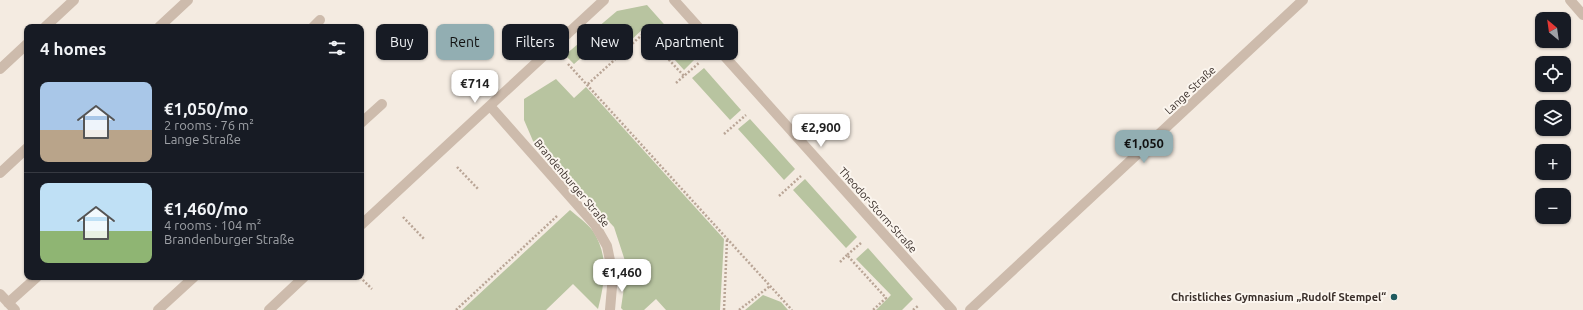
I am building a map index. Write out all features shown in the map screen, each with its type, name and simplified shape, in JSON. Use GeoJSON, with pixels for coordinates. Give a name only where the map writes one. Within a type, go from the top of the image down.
{"type":"FeatureCollection","features":[{"type":"Feature","properties":{"kind":"street"},"geometry":{"type":"LineString","coordinates":[[48,24],[74,0]]}},
{"type":"Feature","properties":{"kind":"street"},"geometry":{"type":"LineString","coordinates":[[162,24],[188,0]]}},
{"type":"Feature","properties":{"kind":"street"},"geometry":{"type":"LineString","coordinates":[[569,33],[604,0]]}},
{"type":"Feature","properties":{"kind":"street","name":"Theodor-Storm-Straße"},"geometry":{"type":"LineString","coordinates":[[674,0],[952,310]]}},
{"type":"Feature","properties":{"kind":"street","name":"Lange Straße"},"geometry":{"type":"LineString","coordinates":[[970,310],[1303,0]]}},
{"type":"Feature","properties":{"kind":"street"},"geometry":{"type":"LineString","coordinates":[[1570,0],[1583,15]]}},
{"type":"Feature","properties":{"kind":"street"},"geometry":{"type":"LineString","coordinates":[[0,69],[24,47]]}},
{"type":"Feature","properties":{"kind":"street"},"geometry":{"type":"LineString","coordinates":[[364,222],[540,60]]}},
{"type":"Feature","properties":{"kind":"street"},"geometry":{"type":"LineString","coordinates":[[364,120],[382,104]]}},
{"type":"Feature","properties":{"kind":"street","name":"Brandenburger Straße"},"geometry":{"type":"LineString","coordinates":[[490,106],[574,200],[595,226],[607,246],[613,274],[610,310]]}},
{"type":"Feature","properties":{"kind":"street"},"geometry":{"type":"LineString","coordinates":[[0,173],[24,151]]}},
{"type":"Feature","properties":{"kind":"street"},"geometry":{"type":"LineString","coordinates":[[0,294],[12,306],[34,280]]}},
{"type":"Feature","properties":{"kind":"street"},"geometry":{"type":"LineString","coordinates":[[158,310],[191,280]]}},
{"type":"Feature","properties":{"kind":"street"},"geometry":{"type":"LineString","coordinates":[[269,310],[301,280]]}},
{"type":"Feature","properties":{"kind":"path"},"geometry":{"type":"LineString","coordinates":[[588,84],[644,33],[684,76],[676,83]]}},
{"type":"Feature","properties":{"kind":"path"},"geometry":{"type":"LineString","coordinates":[[565,60],[588,84],[726,240],[792,310]]}},
{"type":"Feature","properties":{"kind":"path"},"geometry":{"type":"LineString","coordinates":[[724,134],[763,100]]}},
{"type":"Feature","properties":{"kind":"path"},"geometry":{"type":"LineString","coordinates":[[442,150],[479,190]]}},
{"type":"Feature","properties":{"kind":"path"},"geometry":{"type":"LineString","coordinates":[[779,196],[818,160]]}},
{"type":"Feature","properties":{"kind":"path"},"geometry":{"type":"LineString","coordinates":[[388,200],[425,240]]}},
{"type":"Feature","properties":{"kind":"path"},"geometry":{"type":"LineString","coordinates":[[456,310],[574,200]]}},
{"type":"Feature","properties":{"kind":"path"},"geometry":{"type":"LineString","coordinates":[[840,262],[878,228]]}},
{"type":"Feature","properties":{"kind":"path"},"geometry":{"type":"LineString","coordinates":[[724,310],[726,240]]}},
{"type":"Feature","properties":{"kind":"path"},"geometry":{"type":"LineString","coordinates":[[847,255],[886,298],[873,310]]}},
{"type":"Feature","properties":{"kind":"path"},"geometry":{"type":"LineString","coordinates":[[363,280],[372,290]]}},
{"type":"Feature","properties":{"kind":"path"},"geometry":{"type":"LineString","coordinates":[[739,310],[770,286]]}},
{"type":"Feature","properties":{"kind":"green space"},"geometry":{"type":"Polygon","coordinates":[[[647,5],[664,24],[641,24],[641,31],[633,38],[633,24],[602,24],[617,11],[647,5]]]}},
{"type":"Feature","properties":{"kind":"green space"},"geometry":{"type":"Polygon","coordinates":[[[577,45],[577,60],[579,60],[574,64],[569,59],[569,52],[577,45]]]}},
{"type":"Feature","properties":{"kind":"green space"},"geometry":{"type":"Polygon","coordinates":[[[675,60],[694,60],[684,70],[675,60]]]}},
{"type":"Feature","properties":{"kind":"green space"},"geometry":{"type":"Polygon","coordinates":[[[704,68],[741,110],[730,120],[692,78],[704,68]]]}},
{"type":"Feature","properties":{"kind":"green space"},"geometry":{"type":"Polygon","coordinates":[[[556,79],[574,98],[586,87],[724,239],[720,310],[666,310],[656,299],[644,310],[623,310],[621,308],[627,267],[614,227],[533,141],[524,120],[524,99],[556,79]]]}},
{"type":"Feature","properties":{"kind":"green space"},"geometry":{"type":"Polygon","coordinates":[[[750,119],[795,169],[784,180],[738,129],[750,119]]]}},
{"type":"Feature","properties":{"kind":"green space"},"geometry":{"type":"Polygon","coordinates":[[[805,179],[857,237],[846,248],[793,190],[805,179]]]}},
{"type":"Feature","properties":{"kind":"green space"},"geometry":{"type":"Polygon","coordinates":[[[570,210],[585,222],[593,231],[602,250],[604,279],[598,309],[573,284],[546,310],[462,310],[570,210]]]}},
{"type":"Feature","properties":{"kind":"green space"},"geometry":{"type":"Polygon","coordinates":[[[868,248],[913,299],[902,310],[876,310],[891,295],[856,259],[868,248]]]}},
{"type":"Feature","properties":{"kind":"green space"},"geometry":{"type":"Polygon","coordinates":[[[763,295],[781,302],[788,310],[745,310],[763,295]]]}},
{"type":"Feature","properties":{"kind":"place","name":"Christliches Gymnasium „Rudolf Stempel“"},"geometry":{"type":"Point","coordinates":[1394,297]}}]}
